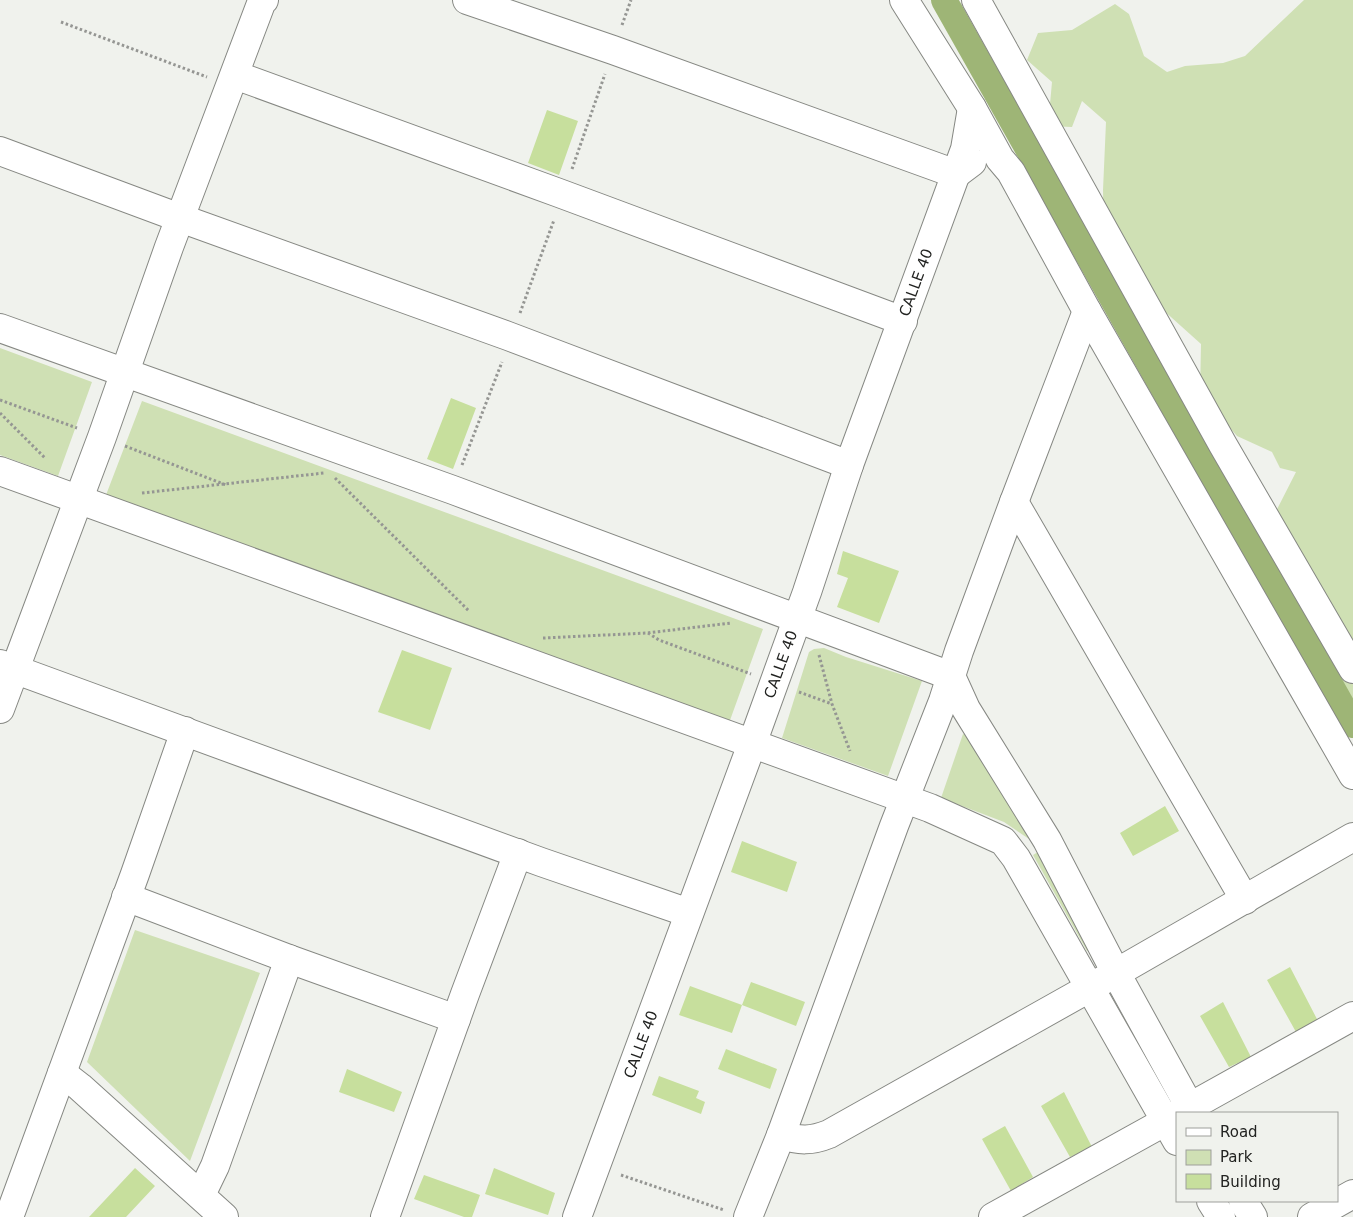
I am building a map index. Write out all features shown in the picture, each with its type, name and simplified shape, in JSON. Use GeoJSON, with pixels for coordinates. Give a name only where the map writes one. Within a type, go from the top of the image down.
{"type":"FeatureCollection","features":[{"type":"Feature","properties":{"kind":"street"},"geometry":{"type":"LineString","coordinates":[[0,709],[8,667],[78,500],[180,218],[262,0]]}},
{"type":"Feature","properties":{"kind":"street"},"geometry":{"type":"LineString","coordinates":[[467,0],[613,50],[956,174],[970,163],[1000,159]]}},
{"type":"Feature","properties":{"kind":"street"},"geometry":{"type":"LineString","coordinates":[[904,0],[972,108],[1000,159],[1011,172],[1087,311],[1353,775]]}},
{"type":"Feature","properties":{"kind":"street"},"geometry":{"type":"LineString","coordinates":[[976,0],[1223,446],[1353,669]]}},
{"type":"Feature","properties":{"kind":"street"},"geometry":{"type":"LineString","coordinates":[[233,81],[563,194],[903,321]]}},
{"type":"Feature","properties":{"kind":"street","name":"CALLE 40"},"geometry":{"type":"LineString","coordinates":[[577,1217],[798,618],[849,465],[965,149],[972,108]]}},
{"type":"Feature","properties":{"kind":"street"},"geometry":{"type":"LineString","coordinates":[[0,151],[508,336],[849,465]]}},
{"type":"Feature","properties":{"kind":"street"},"geometry":{"type":"LineString","coordinates":[[737,1214],[781,1135],[943,701],[1014,502],[1087,311]]}},
{"type":"Feature","properties":{"kind":"street"},"geometry":{"type":"LineString","coordinates":[[0,328],[453,490],[951,676],[966,709],[1046,840],[1116,973],[1177,1112]]}},
{"type":"Feature","properties":{"kind":"street"},"geometry":{"type":"LineString","coordinates":[[0,471],[939,812],[1003,840],[1016,858],[1090,987],[1176,1112]]}},
{"type":"Feature","properties":{"kind":"street"},"geometry":{"type":"LineString","coordinates":[[1014,502],[1245,900]]}},
{"type":"Feature","properties":{"kind":"street"},"geometry":{"type":"LineString","coordinates":[[8,667],[518,853],[689,913]]}},
{"type":"Feature","properties":{"kind":"street"},"geometry":{"type":"LineString","coordinates":[[8,1217],[135,874],[185,732]]}},
{"type":"Feature","properties":{"kind":"street"},"geometry":{"type":"LineString","coordinates":[[781,1135],[793,1139],[806,1140],[829,1134],[1245,900],[1353,837]]}},
{"type":"Feature","properties":{"kind":"street"},"geometry":{"type":"LineString","coordinates":[[385,1217],[518,853]]}},
{"type":"Feature","properties":{"kind":"street"},"geometry":{"type":"LineString","coordinates":[[126,897],[289,959],[456,1019]]}},
{"type":"Feature","properties":{"kind":"street"},"geometry":{"type":"LineString","coordinates":[[201,1195],[215,1166],[289,959]]}},
{"type":"Feature","properties":{"kind":"street"},"geometry":{"type":"LineString","coordinates":[[1190,1112],[1353,1016]]}},
{"type":"Feature","properties":{"kind":"street"},"geometry":{"type":"LineString","coordinates":[[62,1073],[224,1217]]}},
{"type":"Feature","properties":{"kind":"street"},"geometry":{"type":"LineString","coordinates":[[993,1217],[1176,1120]]}},
{"type":"Feature","properties":{"kind":"street"},"geometry":{"type":"LineString","coordinates":[[1312,1217],[1353,1194]]}},
{"type":"Feature","properties":{"kind":"street"},"geometry":{"type":"LineString","coordinates":[[1212,1202],[1221,1217]]}},
{"type":"Feature","properties":{"kind":"street"},"geometry":{"type":"LineString","coordinates":[[1244,1202],[1253,1217]]}},
{"type":"Feature","properties":{"kind":"path"},"geometry":{"type":"LineString","coordinates":[[517,321],[632,0]]}},
{"type":"Feature","properties":{"kind":"path"},"geometry":{"type":"LineString","coordinates":[[61,22],[233,81]]}},
{"type":"Feature","properties":{"kind":"path"},"geometry":{"type":"LineString","coordinates":[[459,473],[505,354]]}},
{"type":"Feature","properties":{"kind":"path"},"geometry":{"type":"LineString","coordinates":[[0,413],[51,464]]}},
{"type":"Feature","properties":{"kind":"path"},"geometry":{"type":"LineString","coordinates":[[140,493],[330,472],[473,615]]}},
{"type":"Feature","properties":{"kind":"path"},"geometry":{"type":"LineString","coordinates":[[535,638],[647,633],[734,623]]}},
{"type":"Feature","properties":{"kind":"path"},"geometry":{"type":"LineString","coordinates":[[647,633],[659,640],[832,704]]}},
{"type":"Feature","properties":{"kind":"path"},"geometry":{"type":"LineString","coordinates":[[818,651],[832,704],[852,758]]}},
{"type":"Feature","properties":{"kind":"path"},"geometry":{"type":"LineString","coordinates":[[595,1166],[737,1214]]}},
{"type":"Feature","properties":{"kind":"green space"},"geometry":{"type":"Polygon","coordinates":[[[1304,0],[1353,0],[1353,725],[1265,567],[1281,569],[1269,525],[1296,472],[1280,468],[1272,452],[1237,436],[1200,394],[1201,344],[1162,309],[1145,299],[1105,295],[1103,190],[1106,122],[1082,101],[1072,127],[1048,126],[1052,82],[1027,60],[1038,33],[1072,30],[1115,4],[1129,14],[1144,56],[1167,72],[1185,66],[1223,63],[1245,56],[1304,0]]]}},
{"type":"Feature","properties":{"kind":"green space"},"geometry":{"type":"Polygon","coordinates":[[[0,348],[92,382],[58,476],[0,455],[0,348]]]}},
{"type":"Feature","properties":{"kind":"green space"},"geometry":{"type":"Polygon","coordinates":[[[142,401],[763,629],[729,723],[106,495],[142,401]]]}},
{"type":"Feature","properties":{"kind":"green space"},"geometry":{"type":"Polygon","coordinates":[[[824,648],[846,657],[922,681],[888,776],[782,738],[809,652],[814,649],[824,648]]]}},
{"type":"Feature","properties":{"kind":"green space"},"geometry":{"type":"Polygon","coordinates":[[[963,734],[969,736],[975,744],[1029,839],[1004,822],[941,798],[963,734]]]}},
{"type":"Feature","properties":{"kind":"green space"},"geometry":{"type":"Polygon","coordinates":[[[1038,852],[1092,949],[1087,951],[1033,855],[1038,852]]]}},
{"type":"Feature","properties":{"kind":"green space"},"geometry":{"type":"Polygon","coordinates":[[[135,930],[260,973],[190,1161],[87,1062],[135,930]]]}},
{"type":"Feature","properties":{"kind":"building"},"geometry":{"type":"Polygon","coordinates":[[[547,110],[578,121],[559,175],[528,163],[547,110]]]}},
{"type":"Feature","properties":{"kind":"building"},"geometry":{"type":"Polygon","coordinates":[[[451,398],[476,408],[453,469],[427,459],[451,398]]]}},
{"type":"Feature","properties":{"kind":"building"},"geometry":{"type":"Polygon","coordinates":[[[843,551],[899,571],[879,623],[837,607],[848,578],[837,574],[843,551]]]}},
{"type":"Feature","properties":{"kind":"building"},"geometry":{"type":"Polygon","coordinates":[[[402,650],[452,668],[430,730],[378,712],[402,650]]]}},
{"type":"Feature","properties":{"kind":"building"},"geometry":{"type":"Polygon","coordinates":[[[1165,806],[1179,831],[1133,856],[1120,833],[1165,806]]]}},
{"type":"Feature","properties":{"kind":"building"},"geometry":{"type":"Polygon","coordinates":[[[742,841],[797,862],[787,892],[731,872],[742,841]]]}},
{"type":"Feature","properties":{"kind":"building"},"geometry":{"type":"Polygon","coordinates":[[[1290,967],[1318,1021],[1296,1032],[1267,980],[1290,967]]]}},
{"type":"Feature","properties":{"kind":"building"},"geometry":{"type":"Polygon","coordinates":[[[751,982],[805,1002],[796,1026],[742,1005],[751,982]]]}},
{"type":"Feature","properties":{"kind":"building"},"geometry":{"type":"Polygon","coordinates":[[[690,986],[742,1005],[732,1033],[679,1015],[690,986]]]}},
{"type":"Feature","properties":{"kind":"building"},"geometry":{"type":"Polygon","coordinates":[[[1223,1002],[1251,1057],[1229,1067],[1200,1016],[1223,1002]]]}},
{"type":"Feature","properties":{"kind":"building"},"geometry":{"type":"Polygon","coordinates":[[[726,1049],[777,1069],[770,1089],[718,1069],[726,1049]]]}},
{"type":"Feature","properties":{"kind":"building"},"geometry":{"type":"Polygon","coordinates":[[[347,1069],[402,1092],[394,1112],[339,1092],[347,1069]]]}},
{"type":"Feature","properties":{"kind":"building"},"geometry":{"type":"Polygon","coordinates":[[[659,1076],[699,1091],[696,1098],[705,1102],[701,1114],[652,1095],[659,1076]]]}},
{"type":"Feature","properties":{"kind":"building"},"geometry":{"type":"Polygon","coordinates":[[[1064,1092],[1092,1147],[1070,1157],[1041,1106],[1064,1092]]]}},
{"type":"Feature","properties":{"kind":"building"},"geometry":{"type":"Polygon","coordinates":[[[1005,1126],[1033,1177],[1011,1191],[982,1139],[1005,1126]]]}},
{"type":"Feature","properties":{"kind":"building"},"geometry":{"type":"Polygon","coordinates":[[[135,1168],[155,1186],[126,1217],[89,1217],[135,1168]]]}},
{"type":"Feature","properties":{"kind":"building"},"geometry":{"type":"Polygon","coordinates":[[[494,1168],[555,1193],[548,1215],[485,1194],[494,1168]]]}},
{"type":"Feature","properties":{"kind":"building"},"geometry":{"type":"Polygon","coordinates":[[[424,1175],[480,1195],[472,1217],[464,1217],[414,1199],[424,1175]]]}},
{"type":"Feature","properties":{"kind":"waterway"},"geometry":{"type":"LineString","coordinates":[[944,0],[1353,725]]}}]}
